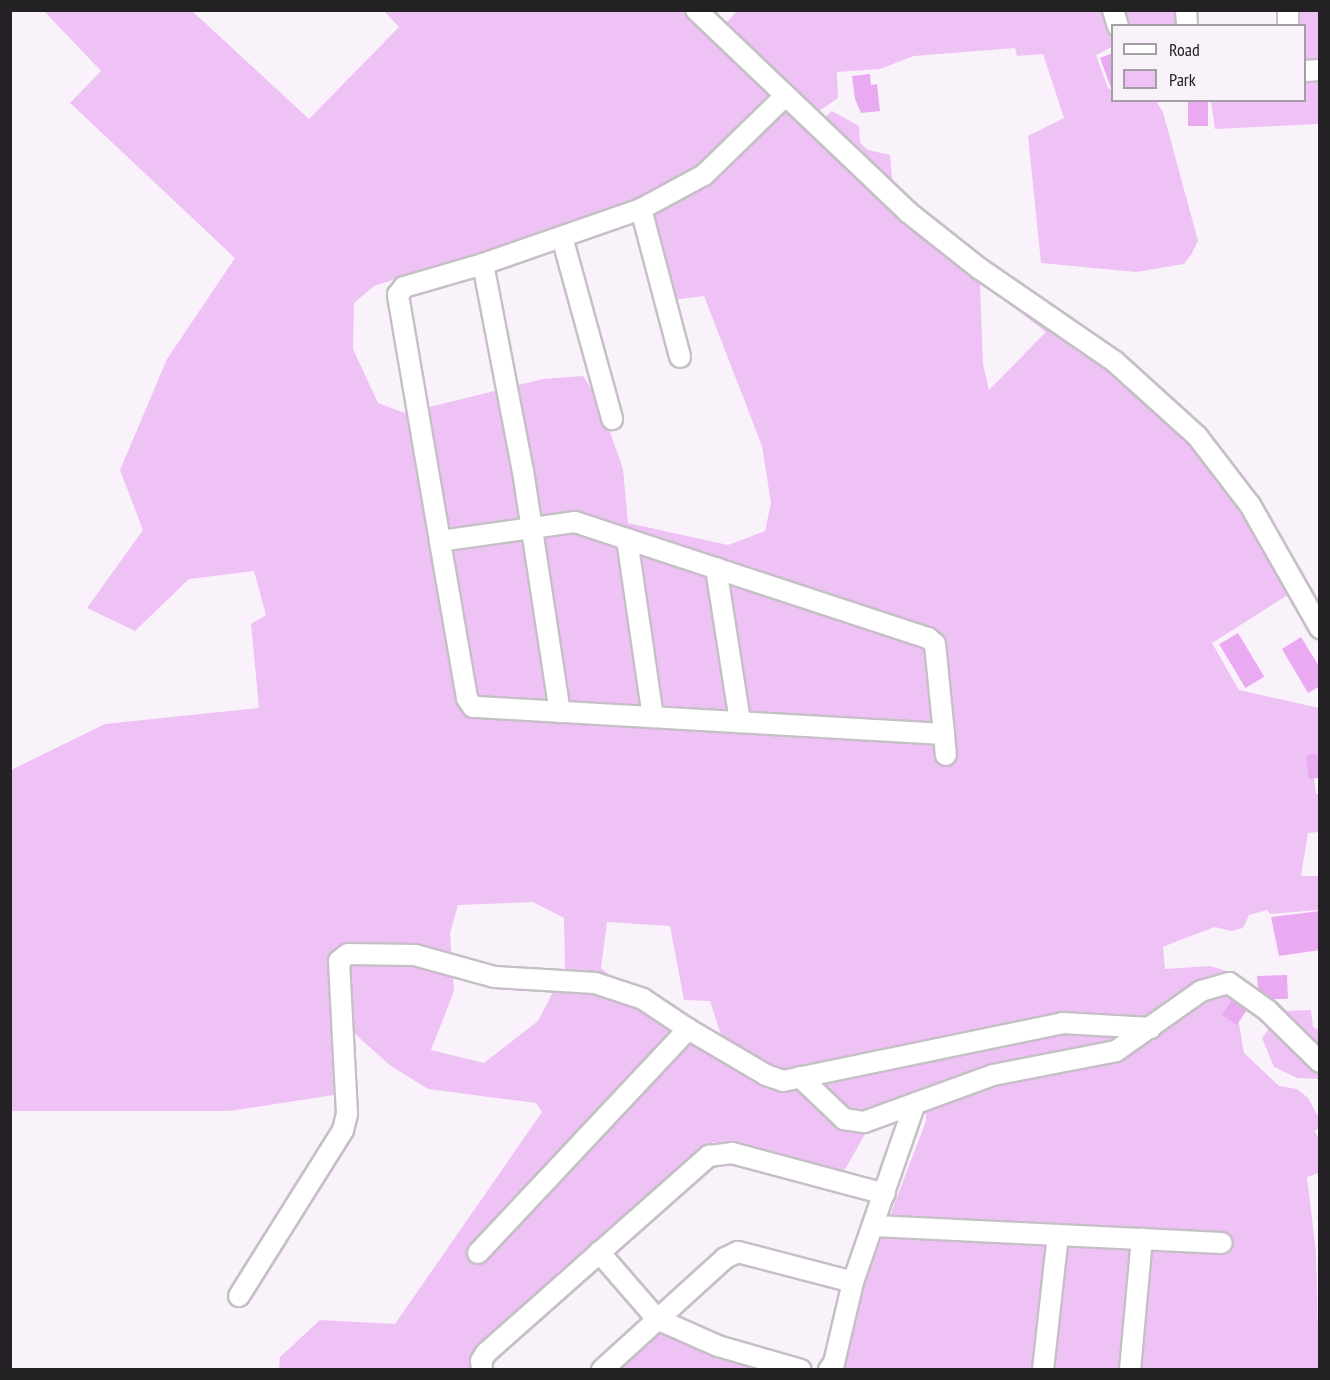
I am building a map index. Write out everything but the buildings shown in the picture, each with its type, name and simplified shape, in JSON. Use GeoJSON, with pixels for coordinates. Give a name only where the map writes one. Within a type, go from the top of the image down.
{"type":"FeatureCollection","features":[{"type":"Feature","properties":{"kind":"street"},"geometry":{"type":"LineString","coordinates":[[696,10],[784,97],[950,247],[1114,361],[1197,436],[1250,505],[1320,628]]}},
{"type":"Feature","properties":{"kind":"street"},"geometry":{"type":"LineString","coordinates":[[784,97],[704,175],[641,209],[483,264],[404,287],[398,295],[467,698],[473,707],[944,734]]}},
{"type":"Feature","properties":{"kind":"street"},"geometry":{"type":"LineString","coordinates":[[641,209],[680,357]]}},
{"type":"Feature","properties":{"kind":"street"},"geometry":{"type":"LineString","coordinates":[[562,237],[612,419]]}},
{"type":"Feature","properties":{"kind":"street"},"geometry":{"type":"LineString","coordinates":[[483,264],[531,528],[560,712]]}},
{"type":"Feature","properties":{"kind":"street"},"geometry":{"type":"LineString","coordinates":[[440,541],[575,522],[928,638],[935,644],[946,755]]}},
{"type":"Feature","properties":{"kind":"street"},"geometry":{"type":"LineString","coordinates":[[627,539],[653,717]]}},
{"type":"Feature","properties":{"kind":"street"},"geometry":{"type":"LineString","coordinates":[[716,568],[740,722]]}},
{"type":"Feature","properties":{"kind":"street"},"geometry":{"type":"LineString","coordinates":[[239,1296],[343,1130],[347,1114],[339,961],[348,954],[415,955],[495,977],[603,985],[643,999],[688,1029],[776,1080],[1062,1023],[1151,1028]]}},
{"type":"Feature","properties":{"kind":"street"},"geometry":{"type":"LineString","coordinates":[[800,1077],[853,1122],[864,1122],[993,1075],[1116,1051],[1201,992],[1229,983],[1267,1010],[1320,1062]]}},
{"type":"Feature","properties":{"kind":"street"},"geometry":{"type":"LineString","coordinates":[[478,1253],[688,1029]]}},
{"type":"Feature","properties":{"kind":"street"},"geometry":{"type":"LineString","coordinates":[[829,1370],[834,1363],[853,1282],[875,1226],[915,1103]]}},
{"type":"Feature","properties":{"kind":"street"},"geometry":{"type":"LineString","coordinates":[[482,1370],[481,1360],[486,1353],[709,1155],[720,1152],[885,1194]]}},
{"type":"Feature","properties":{"kind":"street"},"geometry":{"type":"LineString","coordinates":[[875,1226],[1222,1244]]}},
{"type":"Feature","properties":{"kind":"street"},"geometry":{"type":"LineString","coordinates":[[1043,1370],[1058,1235]]}},
{"type":"Feature","properties":{"kind":"street"},"geometry":{"type":"LineString","coordinates":[[1130,1370],[1143,1239]]}},
{"type":"Feature","properties":{"kind":"street"},"geometry":{"type":"LineString","coordinates":[[599,1252],[657,1320],[718,1346],[801,1370]]}},
{"type":"Feature","properties":{"kind":"street"},"geometry":{"type":"LineString","coordinates":[[602,1370],[725,1258],[738,1252],[853,1282]]}},
{"type":"Feature","properties":{"kind":"green space"},"geometry":{"type":"Polygon","coordinates":[[[738,10],[1182,11],[1183,24],[1111,24],[1111,48],[1096,55],[1108,88],[1111,90],[1111,102],[1157,102],[1163,112],[1198,241],[1184,264],[1136,272],[1041,263],[1028,136],[1064,118],[1043,54],[1017,56],[1015,48],[914,56],[880,69],[837,72],[838,98],[815,114],[726,23],[738,10]]]}},
{"type":"Feature","properties":{"kind":"green space"},"geometry":{"type":"Polygon","coordinates":[[[44,11],[192,11],[309,119],[399,27],[384,11],[686,11],[800,122],[976,276],[980,283],[983,364],[989,390],[1046,332],[1000,297],[1004,295],[1118,375],[1224,474],[1291,593],[1212,643],[1239,690],[1319,708],[1319,768],[1313,769],[1316,794],[1319,794],[1319,832],[1308,833],[1301,876],[1319,876],[1319,910],[1270,914],[1267,910],[1249,915],[1243,928],[1231,931],[1215,927],[1180,940],[1163,947],[1165,969],[1210,966],[1230,972],[1244,1053],[1279,1086],[1297,1089],[1308,1098],[1319,1118],[1319,1128],[1315,1131],[1319,1140],[1319,1173],[1307,1177],[1316,1252],[1319,1369],[842,1369],[852,1315],[926,1121],[925,1091],[877,1113],[843,1173],[713,1142],[582,1257],[481,1369],[279,1369],[280,1357],[320,1320],[395,1324],[542,1112],[536,1103],[428,1089],[391,1066],[337,1018],[332,1064],[334,1095],[229,1111],[11,1111],[11,770],[105,724],[259,708],[251,624],[266,615],[254,571],[189,579],[135,631],[87,608],[143,530],[120,470],[167,359],[235,258],[70,103],[101,71],[44,11]],[[644,200],[374,286],[354,303],[353,349],[378,403],[405,413],[543,379],[583,376],[600,403],[623,469],[628,523],[728,545],[765,531],[771,503],[762,446],[704,296],[672,300],[644,200]],[[533,902],[458,905],[450,933],[454,991],[431,1050],[484,1063],[538,1021],[565,969],[564,918],[533,902]],[[607,922],[601,968],[635,998],[714,1050],[721,1035],[710,1001],[684,1000],[670,926],[607,922]]]}},
{"type":"Feature","properties":{"kind":"green space"},"geometry":{"type":"Polygon","coordinates":[[[1293,11],[1319,11],[1319,124],[1215,129],[1211,102],[1306,102],[1306,24],[1293,24],[1293,11]]]}},
{"type":"Feature","properties":{"kind":"green space"},"geometry":{"type":"Polygon","coordinates":[[[832,111],[859,126],[860,143],[868,150],[890,155],[893,189],[822,119],[832,111]]]}},
{"type":"Feature","properties":{"kind":"green space"},"geometry":{"type":"Polygon","coordinates":[[[1268,1001],[1279,1003],[1287,1011],[1311,1010],[1313,1027],[1319,1030],[1319,1079],[1297,1078],[1274,1067],[1262,1038],[1275,1021],[1268,1001]]]}},
{"type":"Feature","properties":{"kind":"green space"},"geometry":{"type":"Polygon","coordinates":[[[658,1334],[689,1338],[783,1370],[617,1370],[658,1334]]]}}]}
